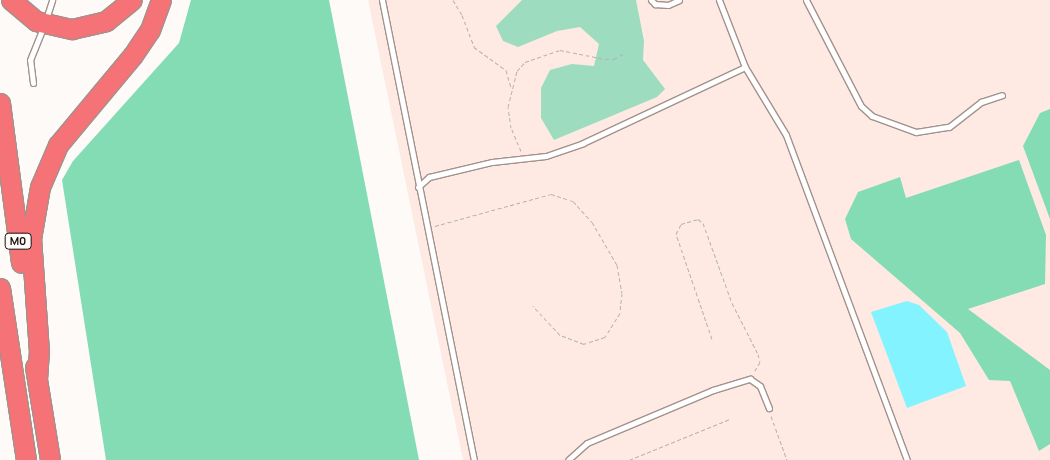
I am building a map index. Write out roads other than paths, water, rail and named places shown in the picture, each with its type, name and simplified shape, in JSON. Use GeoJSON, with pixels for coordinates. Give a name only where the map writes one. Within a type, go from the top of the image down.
{"type":"FeatureCollection","features":[{"type":"Feature","properties":{"kind":"highway"},"geometry":{"type":"LineString","coordinates":[[11,0],[25,13],[44,24],[65,29],[93,26],[119,13],[132,0]]}},
{"type":"Feature","properties":{"kind":"highway"},"geometry":{"type":"LineString","coordinates":[[37,379],[39,352],[31,239],[42,179],[64,136],[139,47],[154,22],[161,0]]}},
{"type":"Feature","properties":{"kind":"highway","name":"M0"},"geometry":{"type":"LineString","coordinates":[[0,103],[37,379],[50,460]]}},
{"type":"Feature","properties":{"kind":"highway"},"geometry":{"type":"LineString","coordinates":[[0,288],[25,455]]}},
{"type":"Feature","properties":{"kind":"highway"},"geometry":{"type":"LineString","coordinates":[[0,368],[11,417],[25,455]]}},
{"type":"Feature","properties":{"kind":"lane"},"geometry":{"type":"LineString","coordinates":[[33,83],[30,60],[52,0]]}},
{"type":"Feature","properties":{"kind":"lane"},"geometry":{"type":"LineString","coordinates":[[382,0],[474,460]]}},
{"type":"Feature","properties":{"kind":"lane"},"geometry":{"type":"LineString","coordinates":[[651,0],[655,4],[668,5],[679,0]]}},
{"type":"Feature","properties":{"kind":"lane"},"geometry":{"type":"LineString","coordinates":[[719,0],[745,67],[786,135],[907,460]]}},
{"type":"Feature","properties":{"kind":"lane"},"geometry":{"type":"LineString","coordinates":[[806,0],[861,106],[872,116],[916,132],[949,127],[981,102],[1002,95]]}},
{"type":"Feature","properties":{"kind":"lane"},"geometry":{"type":"LineString","coordinates":[[418,187],[429,176],[524,158],[546,156],[583,143],[745,67]]}},
{"type":"Feature","properties":{"kind":"lane"},"geometry":{"type":"LineString","coordinates":[[568,460],[587,443],[713,390],[750,379],[760,386],[769,408]]}},
{"type":"Feature","properties":{"kind":"water"},"geometry":{"type":"Polygon","coordinates":[[[907,301],[919,305],[947,332],[966,386],[907,408],[871,312],[907,301]]]}}]}
